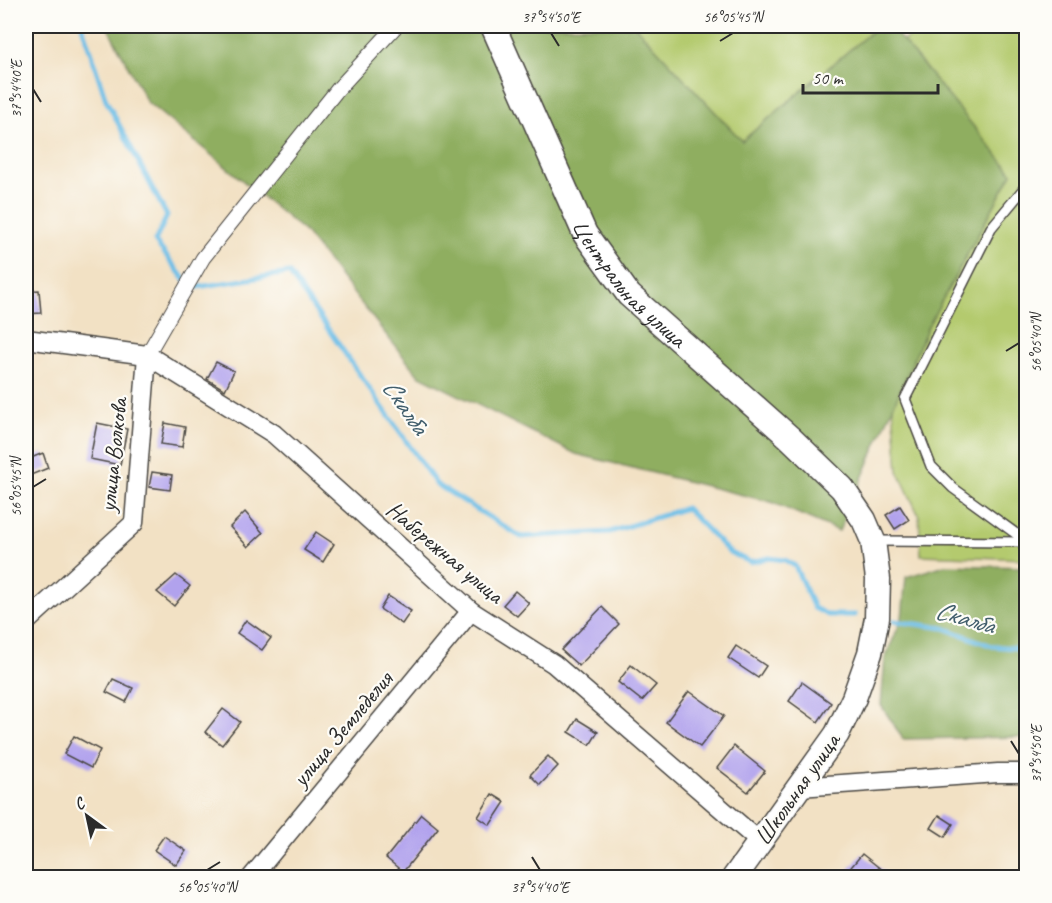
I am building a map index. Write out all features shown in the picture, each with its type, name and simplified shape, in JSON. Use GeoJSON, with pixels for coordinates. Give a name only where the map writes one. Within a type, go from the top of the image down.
{"type":"FeatureCollection","features":[{"type":"Feature","properties":{"kind":"street"},"geometry":{"type":"LineString","coordinates":[[26,339],[147,355],[203,258],[338,90],[396,26]]}},
{"type":"Feature","properties":{"kind":"street","name":"Центральная улица"},"geometry":{"type":"LineString","coordinates":[[493,26],[585,234],[629,295],[789,437],[842,488],[864,520],[873,541]]}},
{"type":"Feature","properties":{"kind":"street","name":"Набережная улица"},"geometry":{"type":"LineString","coordinates":[[147,355],[274,434],[471,611],[554,664],[760,842]]}},
{"type":"Feature","properties":{"kind":"street","name":"улица Волкова"},"geometry":{"type":"LineString","coordinates":[[26,622],[134,523],[147,355]]}},
{"type":"Feature","properties":{"kind":"street","name":"Школьная улица"},"geometry":{"type":"LineString","coordinates":[[734,878],[837,734],[854,698],[870,653],[877,618],[878,579],[873,541]]}},
{"type":"Feature","properties":{"kind":"street","name":"улица Земледелия"},"geometry":{"type":"LineString","coordinates":[[251,878],[471,611]]}},
{"type":"Feature","properties":{"kind":"street"},"geometry":{"type":"LineString","coordinates":[[799,787],[1026,773]]}},
{"type":"Feature","properties":{"kind":"lane"},"geometry":{"type":"LineString","coordinates":[[1026,186],[991,228],[905,399],[931,465],[954,489],[1026,542]]}},
{"type":"Feature","properties":{"kind":"lane"},"geometry":{"type":"LineString","coordinates":[[873,541],[1026,542]]}},
{"type":"Feature","properties":{"kind":"green space"},"geometry":{"type":"Polygon","coordinates":[[[107,26],[635,26],[742,141],[878,26],[889,26],[1012,173],[929,324],[839,531],[771,502],[576,454],[418,375],[304,231],[147,102],[107,26]]]}},
{"type":"Feature","properties":{"kind":"green space"},"geometry":{"type":"Polygon","coordinates":[[[635,26],[878,26],[742,141],[635,26]]]}},
{"type":"Feature","properties":{"kind":"green space"},"geometry":{"type":"Polygon","coordinates":[[[922,26],[1026,26],[1026,559],[921,555],[919,516],[898,471],[893,406],[929,324],[1012,173],[903,41],[922,26]]]}},
{"type":"Feature","properties":{"kind":"green space"},"geometry":{"type":"Polygon","coordinates":[[[945,565],[1026,567],[1026,737],[903,739],[881,705],[885,659],[902,618],[906,577],[945,565]]]}},
{"type":"Feature","properties":{"kind":"building"},"geometry":{"type":"Polygon","coordinates":[[[39,290],[41,313],[26,314],[26,291],[39,290]]]}},
{"type":"Feature","properties":{"kind":"building"},"geometry":{"type":"Polygon","coordinates":[[[216,362],[234,371],[225,390],[207,379],[216,362]]]}},
{"type":"Feature","properties":{"kind":"building"},"geometry":{"type":"Polygon","coordinates":[[[97,423],[127,429],[120,465],[90,459],[97,423]]]}},
{"type":"Feature","properties":{"kind":"building"},"geometry":{"type":"Polygon","coordinates":[[[165,423],[185,427],[182,447],[161,444],[165,423]]]}},
{"type":"Feature","properties":{"kind":"building"},"geometry":{"type":"Polygon","coordinates":[[[43,453],[48,468],[26,477],[26,460],[43,453]]]}},
{"type":"Feature","properties":{"kind":"building"},"geometry":{"type":"Polygon","coordinates":[[[152,472],[172,475],[170,490],[149,487],[152,472]]]}},
{"type":"Feature","properties":{"kind":"building"},"geometry":{"type":"Polygon","coordinates":[[[900,506],[909,520],[895,529],[886,515],[900,506]]]}},
{"type":"Feature","properties":{"kind":"building"},"geometry":{"type":"Polygon","coordinates":[[[245,512],[263,533],[248,547],[230,527],[245,512]]]}},
{"type":"Feature","properties":{"kind":"building"},"geometry":{"type":"Polygon","coordinates":[[[316,532],[334,544],[323,562],[304,550],[316,532]]]}},
{"type":"Feature","properties":{"kind":"building"},"geometry":{"type":"Polygon","coordinates":[[[176,575],[190,586],[174,606],[157,592],[176,575]]]}},
{"type":"Feature","properties":{"kind":"building"},"geometry":{"type":"Polygon","coordinates":[[[515,591],[529,603],[517,616],[503,605],[515,591]]]}},
{"type":"Feature","properties":{"kind":"building"},"geometry":{"type":"Polygon","coordinates":[[[388,596],[411,611],[402,624],[380,609],[388,596]]]}},
{"type":"Feature","properties":{"kind":"building"},"geometry":{"type":"Polygon","coordinates":[[[602,607],[619,624],[579,666],[561,650],[602,607]]]}},
{"type":"Feature","properties":{"kind":"building"},"geometry":{"type":"Polygon","coordinates":[[[246,620],[271,638],[262,650],[237,633],[246,620]]]}},
{"type":"Feature","properties":{"kind":"building"},"geometry":{"type":"Polygon","coordinates":[[[736,646],[766,666],[758,678],[728,658],[736,646]]]}},
{"type":"Feature","properties":{"kind":"building"},"geometry":{"type":"Polygon","coordinates":[[[631,665],[656,685],[642,701],[618,682],[631,665]]]}},
{"type":"Feature","properties":{"kind":"building"},"geometry":{"type":"Polygon","coordinates":[[[113,679],[133,688],[126,702],[106,692],[113,679]]]}},
{"type":"Feature","properties":{"kind":"building"},"geometry":{"type":"Polygon","coordinates":[[[802,682],[831,703],[818,722],[789,701],[802,682]]]}},
{"type":"Feature","properties":{"kind":"building"},"geometry":{"type":"Polygon","coordinates":[[[689,691],[724,716],[700,747],[666,722],[689,691]]]}},
{"type":"Feature","properties":{"kind":"building"},"geometry":{"type":"Polygon","coordinates":[[[223,709],[240,722],[222,745],[205,732],[223,709]]]}},
{"type":"Feature","properties":{"kind":"building"},"geometry":{"type":"Polygon","coordinates":[[[577,719],[598,732],[590,745],[569,732],[577,719]]]}},
{"type":"Feature","properties":{"kind":"building"},"geometry":{"type":"Polygon","coordinates":[[[74,736],[100,750],[91,768],[64,754],[74,736]]]}},
{"type":"Feature","properties":{"kind":"building"},"geometry":{"type":"Polygon","coordinates":[[[734,746],[765,771],[748,792],[717,768],[734,746]]]}},
{"type":"Feature","properties":{"kind":"building"},"geometry":{"type":"Polygon","coordinates":[[[548,756],[558,766],[540,785],[530,775],[548,756]]]}},
{"type":"Feature","properties":{"kind":"building"},"geometry":{"type":"Polygon","coordinates":[[[492,794],[505,802],[490,825],[478,817],[492,794]]]}},
{"type":"Feature","properties":{"kind":"building"},"geometry":{"type":"Polygon","coordinates":[[[421,814],[438,828],[403,872],[386,858],[421,814]]]}},
{"type":"Feature","properties":{"kind":"building"},"geometry":{"type":"Polygon","coordinates":[[[939,815],[953,824],[945,837],[931,828],[939,815]]]}},
{"type":"Feature","properties":{"kind":"building"},"geometry":{"type":"Polygon","coordinates":[[[164,836],[186,851],[176,865],[154,850],[164,836]]]}},
{"type":"Feature","properties":{"kind":"building"},"geometry":{"type":"Polygon","coordinates":[[[862,854],[892,878],[842,878],[862,854]]]}},
{"type":"Feature","properties":{"kind":"waterway","name":"Скалба"},"geometry":{"type":"LineString","coordinates":[[82,26],[106,100],[167,216],[155,241],[191,288],[289,273],[436,484],[521,537],[610,532],[686,508],[729,552],[750,562],[769,558],[785,560],[795,566],[814,608],[828,615],[855,615]]}},
{"type":"Feature","properties":{"kind":"waterway","name":"Скалба"},"geometry":{"type":"LineString","coordinates":[[894,621],[944,628],[992,646],[1026,649]]}}]}
